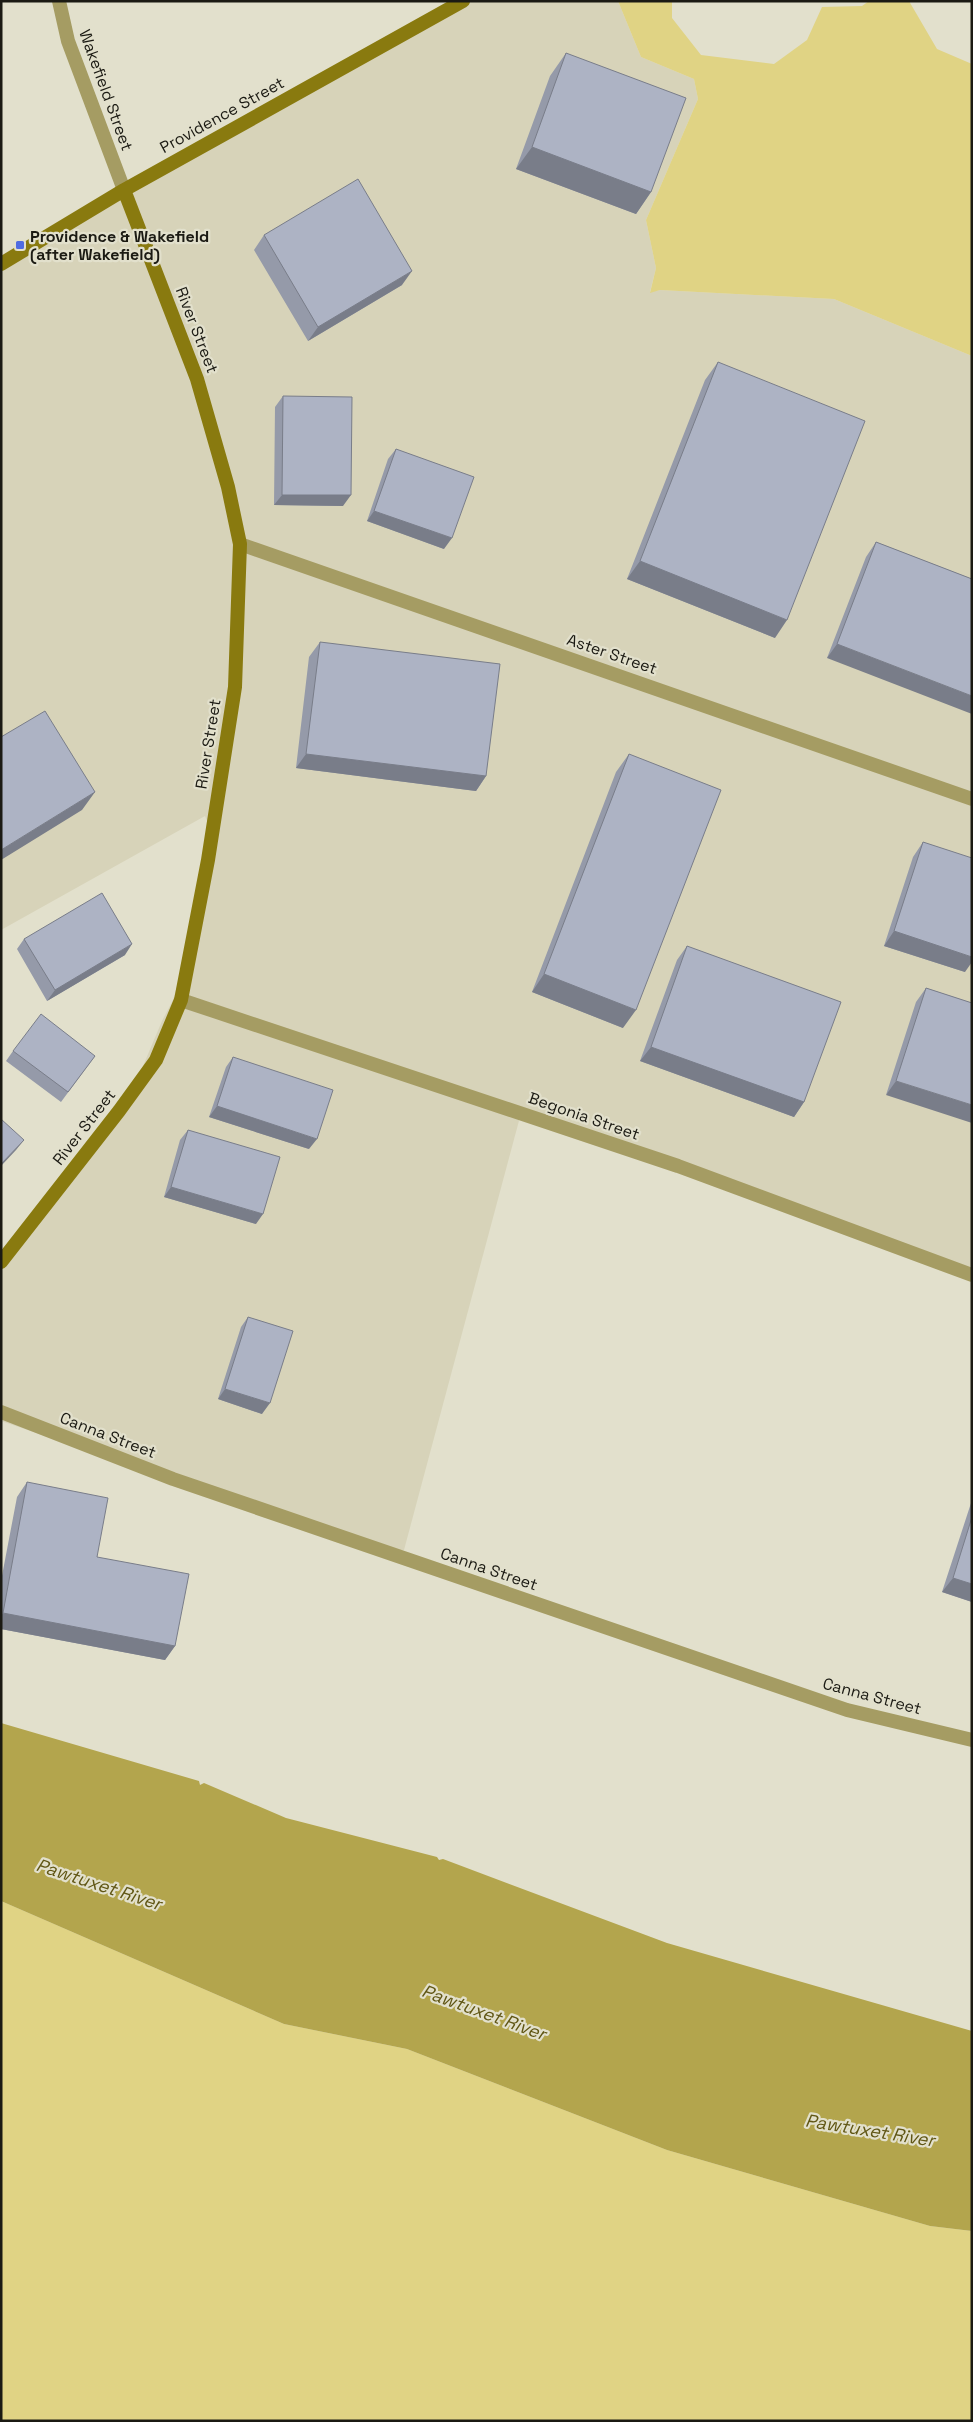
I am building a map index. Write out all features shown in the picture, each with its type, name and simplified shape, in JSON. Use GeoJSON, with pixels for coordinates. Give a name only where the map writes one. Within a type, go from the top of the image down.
{"type":"FeatureCollection","features":[{"type":"Feature","properties":{"kind":"main road","name":"Providence Street"},"geometry":{"type":"LineString","coordinates":[[1,264],[124,190],[463,1]]}},
{"type":"Feature","properties":{"kind":"main road","name":"River Street"},"geometry":{"type":"LineString","coordinates":[[1,1262],[119,1111],[156,1060],[181,1000],[208,860],[235,688],[240,544],[228,487],[197,379],[124,190]]}},
{"type":"Feature","properties":{"kind":"street","name":"Wakefield Street"},"geometry":{"type":"LineString","coordinates":[[59,1],[68,40],[124,190]]}},
{"type":"Feature","properties":{"kind":"street","name":"Aster Street"},"geometry":{"type":"LineString","coordinates":[[240,544],[972,799]]}},
{"type":"Feature","properties":{"kind":"street","name":"Begonia Street"},"geometry":{"type":"LineString","coordinates":[[181,1000],[678,1166],[972,1275]]}},
{"type":"Feature","properties":{"kind":"street","name":"Canna Street"},"geometry":{"type":"LineString","coordinates":[[1,1412],[173,1479],[847,1710],[972,1740]]}},
{"type":"Feature","properties":{"kind":"shaded area"},"geometry":{"type":"Polygon","coordinates":[[[466,1],[618,1],[641,57],[694,79],[698,99],[646,220],[656,268],[650,292],[660,290],[834,299],[972,356],[972,1274],[520,1117],[404,1550],[388,1552],[1,1421],[1,1259],[121,1118],[162,1021],[173,1000],[193,933],[210,828],[205,816],[1,930],[1,264],[466,1]]]}},
{"type":"Feature","properties":{"kind":"shaded area"},"geometry":{"type":"Polygon","coordinates":[[[618,1],[672,1],[672,18],[701,55],[774,64],[807,40],[822,7],[862,6],[869,1],[909,1],[937,49],[972,64],[972,356],[834,299],[660,290],[650,293],[656,268],[646,220],[698,99],[694,79],[641,57],[618,1]]]}},
{"type":"Feature","properties":{"kind":"shaded area"},"geometry":{"type":"Polygon","coordinates":[[[1,1901],[284,2024],[407,2049],[667,2150],[930,2226],[972,2231],[972,2421],[1,2421],[1,1901]]]}},
{"type":"Feature","properties":{"kind":"water","name":"Pawtuxet River"},"geometry":{"type":"Polygon","coordinates":[[[1,1723],[199,1781],[200,1785],[204,1783],[286,1818],[437,1857],[439,1860],[443,1859],[667,1943],[972,2031],[972,2231],[930,2226],[667,2150],[407,2049],[284,2024],[1,1901],[1,1723]]]}},
{"type":"Feature","properties":{"kind":"building"},"geometry":{"type":"Polygon","coordinates":[[[566,53],[686,98],[651,192],[532,147],[566,53]]]}},
{"type":"Feature","properties":{"kind":"building"},"geometry":{"type":"Polygon","coordinates":[[[358,179],[412,271],[318,327],[264,235],[358,179]]]}},
{"type":"Feature","properties":{"kind":"building"},"geometry":{"type":"Polygon","coordinates":[[[718,362],[865,421],[787,620],[640,561],[718,362]]]}},
{"type":"Feature","properties":{"kind":"building"},"geometry":{"type":"Polygon","coordinates":[[[283,396],[352,397],[351,495],[282,495],[283,396]]]}},
{"type":"Feature","properties":{"kind":"building"},"geometry":{"type":"Polygon","coordinates":[[[396,449],[474,477],[452,538],[374,511],[396,449]]]}},
{"type":"Feature","properties":{"kind":"building"},"geometry":{"type":"Polygon","coordinates":[[[876,542],[972,579],[972,696],[837,644],[876,542]]]}},
{"type":"Feature","properties":{"kind":"building"},"geometry":{"type":"Polygon","coordinates":[[[320,642],[500,664],[486,776],[306,754],[320,642]]]}},
{"type":"Feature","properties":{"kind":"building"},"geometry":{"type":"Polygon","coordinates":[[[45,711],[95,792],[1,850],[1,737],[45,711]]]}},
{"type":"Feature","properties":{"kind":"building"},"geometry":{"type":"Polygon","coordinates":[[[629,754],[721,790],[636,1010],[544,974],[629,754]]]}},
{"type":"Feature","properties":{"kind":"building"},"geometry":{"type":"Polygon","coordinates":[[[923,842],[972,858],[972,957],[894,931],[923,842]]]}},
{"type":"Feature","properties":{"kind":"building"},"geometry":{"type":"Polygon","coordinates":[[[102,893],[132,944],[55,990],[24,939],[102,893]]]}},
{"type":"Feature","properties":{"kind":"building"},"geometry":{"type":"Polygon","coordinates":[[[687,946],[841,1002],[804,1102],[651,1047],[687,946]]]}},
{"type":"Feature","properties":{"kind":"building"},"geometry":{"type":"Polygon","coordinates":[[[926,988],[972,1003],[972,1105],[896,1081],[926,988]]]}},
{"type":"Feature","properties":{"kind":"building"},"geometry":{"type":"Polygon","coordinates":[[[41,1014],[95,1056],[68,1092],[13,1051],[41,1014]]]}},
{"type":"Feature","properties":{"kind":"building"},"geometry":{"type":"Polygon","coordinates":[[[233,1057],[333,1090],[317,1139],[217,1106],[233,1057]]]}},
{"type":"Feature","properties":{"kind":"building"},"geometry":{"type":"Polygon","coordinates":[[[1,1119],[24,1140],[1,1164],[1,1119]]]}},
{"type":"Feature","properties":{"kind":"building"},"geometry":{"type":"Polygon","coordinates":[[[188,1130],[280,1157],[263,1214],[171,1187],[188,1130]]]}},
{"type":"Feature","properties":{"kind":"building"},"geometry":{"type":"Polygon","coordinates":[[[248,1317],[293,1331],[270,1403],[225,1389],[248,1317]]]}},
{"type":"Feature","properties":{"kind":"building"},"geometry":{"type":"Polygon","coordinates":[[[27,1482],[108,1498],[97,1557],[189,1574],[175,1646],[3,1613],[27,1482]]]}},
{"type":"Feature","properties":{"kind":"building"},"geometry":{"type":"Polygon","coordinates":[[[972,1517],[972,1584],[953,1578],[972,1517]]]}},
{"type":"Feature","properties":{"kind":"place","name":"Providence & Wakefield (after Wakefield)"},"geometry":{"type":"Point","coordinates":[20,245]}}]}
